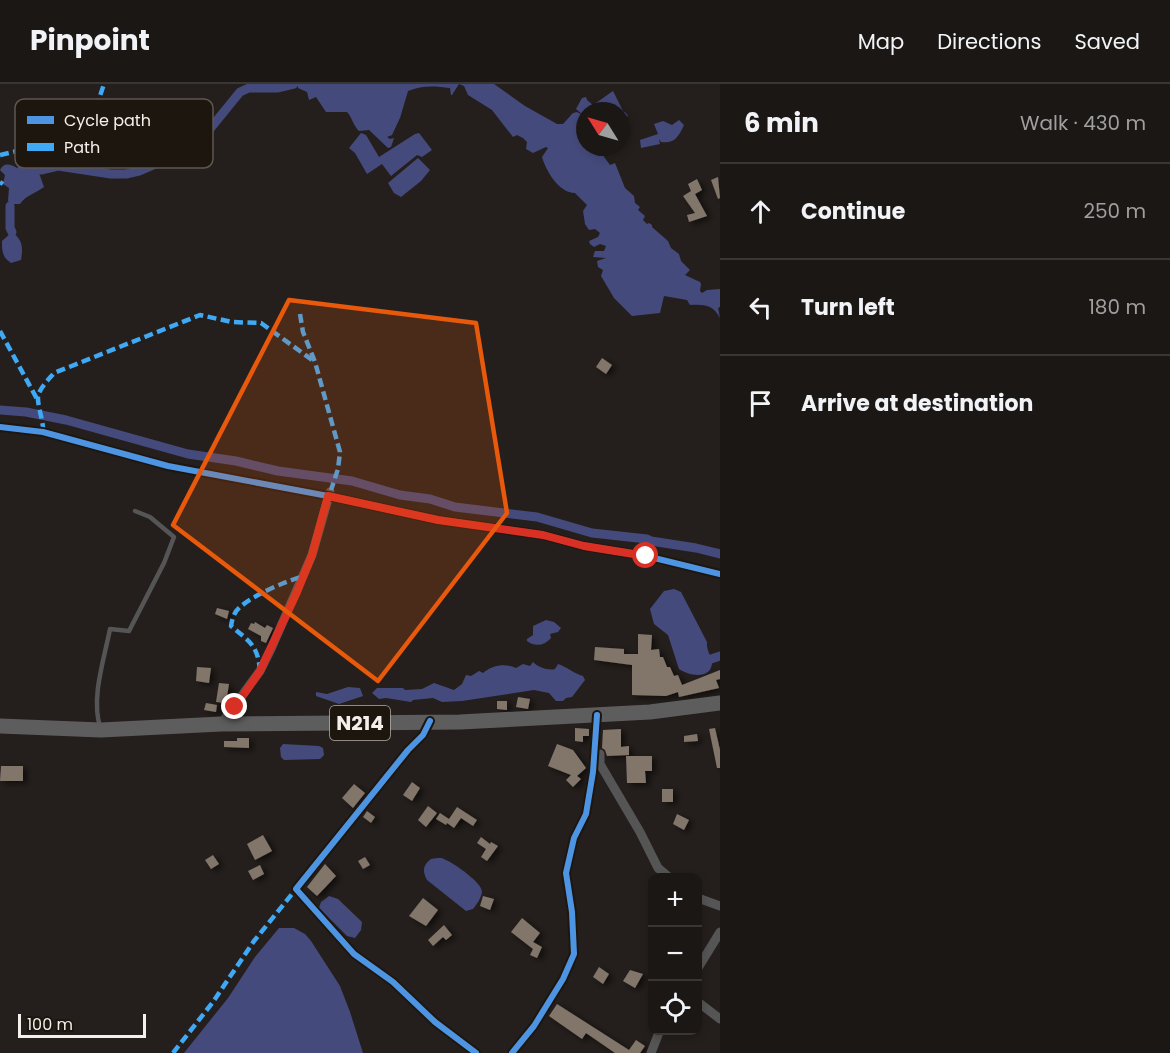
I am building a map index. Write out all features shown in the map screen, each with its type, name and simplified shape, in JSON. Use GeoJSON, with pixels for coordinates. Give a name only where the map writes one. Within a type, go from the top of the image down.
{"type":"FeatureCollection","features":[{"type":"Feature","properties":{"kind":"highway","name":"N214"},"geometry":{"type":"LineString","coordinates":[[0,726],[101,730],[221,724],[459,722],[650,712],[720,704]]}},
{"type":"Feature","properties":{"kind":"street"},"geometry":{"type":"LineString","coordinates":[[0,427],[42,432],[168,466],[329,493],[438,520],[543,535],[584,546],[646,556],[720,574]]}},
{"type":"Feature","properties":{"kind":"street"},"geometry":{"type":"LineString","coordinates":[[221,724],[260,671],[271,649],[312,555],[329,493]]}},
{"type":"Feature","properties":{"kind":"street"},"geometry":{"type":"LineString","coordinates":[[597,715],[600,764],[640,832],[658,868],[664,873]]}},
{"type":"Feature","properties":{"kind":"street"},"geometry":{"type":"LineString","coordinates":[[512,1053],[546,1007],[563,979],[574,954],[572,912],[566,873],[574,838],[586,814],[593,772],[597,715]]}},
{"type":"Feature","properties":{"kind":"street"},"geometry":{"type":"LineString","coordinates":[[430,721],[423,735],[408,750],[296,889],[354,954],[393,982],[435,1022],[476,1053]]}},
{"type":"Feature","properties":{"kind":"street"},"geometry":{"type":"LineString","coordinates":[[702,899],[720,906]]}},
{"type":"Feature","properties":{"kind":"street"},"geometry":{"type":"LineString","coordinates":[[702,961],[720,932]]}},
{"type":"Feature","properties":{"kind":"street"},"geometry":{"type":"LineString","coordinates":[[702,1005],[720,1018]]}},
{"type":"Feature","properties":{"kind":"street"},"geometry":{"type":"LineString","coordinates":[[651,1053],[658,1035]]}},
{"type":"Feature","properties":{"kind":"lane"},"geometry":{"type":"LineString","coordinates":[[101,730],[96,713],[110,629],[129,631],[164,563],[174,537],[150,517],[135,511]]}},
{"type":"Feature","properties":{"kind":"highlighted area"},"geometry":{"type":"Polygon","coordinates":[[[289,300],[476,323],[507,513],[378,681],[173,525],[289,300]]]}},
{"type":"Feature","properties":{"kind":"water"},"geometry":{"type":"Polygon","coordinates":[[[298,84],[459,84],[452,95],[450,88],[439,87],[423,87],[408,91],[400,118],[392,135],[387,137],[394,138],[391,147],[388,148],[369,130],[359,131],[347,112],[326,112],[316,97],[309,100],[307,92],[298,88],[298,84]]]}},
{"type":"Feature","properties":{"kind":"water"},"geometry":{"type":"Polygon","coordinates":[[[459,84],[494,84],[525,106],[557,124],[563,124],[576,112],[576,156],[604,156],[610,165],[615,163],[625,188],[634,196],[635,203],[640,207],[638,210],[645,216],[643,220],[652,225],[668,241],[671,248],[679,254],[681,261],[690,270],[685,275],[700,282],[702,293],[707,290],[720,289],[720,307],[718,308],[720,318],[715,310],[708,306],[690,305],[687,300],[664,296],[660,313],[632,316],[614,298],[601,276],[603,270],[598,267],[597,261],[606,258],[593,257],[595,251],[604,251],[606,246],[600,244],[594,247],[590,244],[589,241],[598,237],[600,233],[595,229],[589,230],[585,224],[583,211],[587,205],[575,193],[559,185],[547,169],[542,157],[548,148],[533,153],[526,149],[527,142],[517,135],[513,137],[492,110],[468,95],[464,86],[459,84]]]}},
{"type":"Feature","properties":{"kind":"water"},"geometry":{"type":"Polygon","coordinates":[[[613,91],[618,102],[597,102],[613,91]]]}},
{"type":"Feature","properties":{"kind":"water"},"geometry":{"type":"Polygon","coordinates":[[[586,97],[589,102],[580,102],[582,98],[586,97]]]}},
{"type":"Feature","properties":{"kind":"water"},"geometry":{"type":"Polygon","coordinates":[[[679,120],[684,125],[676,138],[670,142],[661,142],[659,139],[660,144],[641,148],[640,140],[658,134],[654,124],[663,121],[672,125],[679,120]]]}},
{"type":"Feature","properties":{"kind":"water"},"geometry":{"type":"Polygon","coordinates":[[[361,133],[366,135],[379,157],[419,133],[432,150],[422,157],[417,155],[391,176],[382,164],[367,174],[355,153],[349,148],[361,133]]]}},
{"type":"Feature","properties":{"kind":"water"},"geometry":{"type":"Polygon","coordinates":[[[418,158],[430,170],[421,181],[401,197],[394,193],[388,183],[418,158]]]}},
{"type":"Feature","properties":{"kind":"water"},"geometry":{"type":"Polygon","coordinates":[[[7,164],[40,168],[42,172],[39,173],[44,187],[20,204],[11,204],[8,201],[9,188],[3,184],[5,175],[0,170],[7,164]]]}},
{"type":"Feature","properties":{"kind":"water"},"geometry":{"type":"Polygon","coordinates":[[[12,232],[20,241],[22,252],[21,260],[11,263],[3,253],[2,241],[12,232]]]}},
{"type":"Feature","properties":{"kind":"water"},"geometry":{"type":"Polygon","coordinates":[[[674,589],[681,592],[707,642],[712,662],[711,668],[704,674],[694,675],[679,669],[668,635],[654,624],[650,609],[664,591],[674,589]]]}},
{"type":"Feature","properties":{"kind":"water"},"geometry":{"type":"Polygon","coordinates":[[[546,620],[554,622],[561,628],[558,632],[550,634],[551,638],[542,644],[527,641],[533,635],[533,626],[546,620]]]}},
{"type":"Feature","properties":{"kind":"water"},"geometry":{"type":"Polygon","coordinates":[[[533,662],[549,669],[555,669],[558,664],[583,676],[585,680],[572,697],[563,701],[556,701],[549,693],[534,690],[442,702],[433,698],[411,702],[379,699],[372,693],[377,688],[422,689],[434,683],[454,690],[462,684],[466,675],[471,676],[479,671],[483,673],[499,666],[516,668],[523,664],[530,666],[533,662]]]}},
{"type":"Feature","properties":{"kind":"water"},"geometry":{"type":"Polygon","coordinates":[[[348,687],[360,688],[363,696],[339,704],[316,696],[316,692],[327,694],[348,687]]]}},
{"type":"Feature","properties":{"kind":"water"},"geometry":{"type":"Polygon","coordinates":[[[283,744],[319,746],[323,748],[324,755],[320,759],[284,760],[281,757],[280,748],[283,744]]]}},
{"type":"Feature","properties":{"kind":"water"},"geometry":{"type":"Polygon","coordinates":[[[431,859],[445,860],[465,872],[477,883],[482,892],[473,909],[466,911],[427,880],[424,868],[431,859]]]}},
{"type":"Feature","properties":{"kind":"water"},"geometry":{"type":"Polygon","coordinates":[[[329,896],[338,899],[362,922],[361,930],[355,938],[347,936],[319,908],[321,902],[329,896]]]}},
{"type":"Feature","properties":{"kind":"water"},"geometry":{"type":"Polygon","coordinates":[[[279,928],[294,928],[305,934],[311,941],[340,986],[363,1053],[184,1053],[228,998],[255,957],[279,928]]]}},
{"type":"Feature","properties":{"kind":"building"},"geometry":{"type":"Polygon","coordinates":[[[718,177],[720,198],[718,199],[711,180],[718,177]]]}},
{"type":"Feature","properties":{"kind":"building"},"geometry":{"type":"Polygon","coordinates":[[[697,179],[702,190],[695,194],[707,216],[689,222],[687,215],[695,213],[683,196],[691,191],[688,184],[697,179]]]}},
{"type":"Feature","properties":{"kind":"building"},"geometry":{"type":"Polygon","coordinates":[[[602,358],[612,365],[606,374],[596,367],[602,358]]]}},
{"type":"Feature","properties":{"kind":"building"},"geometry":{"type":"Polygon","coordinates":[[[217,608],[229,611],[227,619],[215,614],[217,608]]]}},
{"type":"Feature","properties":{"kind":"building"},"geometry":{"type":"Polygon","coordinates":[[[255,622],[265,628],[267,625],[273,628],[266,643],[261,641],[261,636],[248,629],[251,623],[255,622]]]}},
{"type":"Feature","properties":{"kind":"building"},"geometry":{"type":"Polygon","coordinates":[[[638,634],[652,635],[651,650],[659,649],[660,657],[663,657],[674,676],[678,675],[682,685],[720,670],[720,679],[716,680],[719,688],[679,697],[678,692],[666,696],[632,695],[632,665],[594,660],[595,647],[624,649],[624,654],[638,654],[638,634]]]}},
{"type":"Feature","properties":{"kind":"building"},"geometry":{"type":"Polygon","coordinates":[[[197,667],[211,668],[209,683],[196,681],[197,667]]]}},
{"type":"Feature","properties":{"kind":"building"},"geometry":{"type":"Polygon","coordinates":[[[219,683],[229,684],[226,703],[216,702],[219,683]]]}},
{"type":"Feature","properties":{"kind":"building"},"geometry":{"type":"Polygon","coordinates":[[[518,697],[530,699],[528,709],[516,707],[518,697]]]}},
{"type":"Feature","properties":{"kind":"building"},"geometry":{"type":"Polygon","coordinates":[[[497,701],[507,701],[507,710],[497,709],[497,701]]]}},
{"type":"Feature","properties":{"kind":"building"},"geometry":{"type":"Polygon","coordinates":[[[206,703],[217,705],[216,712],[204,710],[206,703]]]}},
{"type":"Feature","properties":{"kind":"building"},"geometry":{"type":"Polygon","coordinates":[[[575,728],[589,729],[589,736],[583,736],[583,742],[575,741],[575,728]]]}},
{"type":"Feature","properties":{"kind":"building"},"geometry":{"type":"Polygon","coordinates":[[[715,728],[720,750],[720,768],[717,768],[709,729],[715,728]]]}},
{"type":"Feature","properties":{"kind":"building"},"geometry":{"type":"Polygon","coordinates":[[[621,729],[621,747],[629,746],[629,755],[607,756],[602,748],[603,730],[621,729]]]}},
{"type":"Feature","properties":{"kind":"building"},"geometry":{"type":"Polygon","coordinates":[[[697,734],[698,741],[684,742],[684,736],[697,734]]]}},
{"type":"Feature","properties":{"kind":"building"},"geometry":{"type":"Polygon","coordinates":[[[237,738],[249,738],[249,748],[224,747],[224,741],[237,741],[237,738]]]}},
{"type":"Feature","properties":{"kind":"building"},"geometry":{"type":"Polygon","coordinates":[[[557,744],[573,750],[586,768],[577,776],[581,779],[573,787],[566,780],[571,775],[548,766],[557,744]]]}},
{"type":"Feature","properties":{"kind":"building"},"geometry":{"type":"Polygon","coordinates":[[[626,756],[652,756],[652,771],[645,771],[646,783],[627,783],[626,756]]]}},
{"type":"Feature","properties":{"kind":"building"},"geometry":{"type":"Polygon","coordinates":[[[1,766],[23,766],[23,781],[0,781],[1,766]]]}},
{"type":"Feature","properties":{"kind":"building"},"geometry":{"type":"Polygon","coordinates":[[[412,782],[420,788],[412,801],[403,795],[412,782]]]}},
{"type":"Feature","properties":{"kind":"building"},"geometry":{"type":"Polygon","coordinates":[[[354,784],[365,793],[353,808],[342,798],[354,784]]]}},
{"type":"Feature","properties":{"kind":"building"},"geometry":{"type":"Polygon","coordinates":[[[662,789],[673,789],[673,802],[662,802],[662,789]]]}},
{"type":"Feature","properties":{"kind":"building"},"geometry":{"type":"Polygon","coordinates":[[[428,806],[437,813],[426,827],[418,820],[428,806]]]}},
{"type":"Feature","properties":{"kind":"building"},"geometry":{"type":"Polygon","coordinates":[[[457,807],[477,820],[473,826],[461,818],[454,828],[436,819],[440,813],[449,819],[457,807]]]}},
{"type":"Feature","properties":{"kind":"building"},"geometry":{"type":"Polygon","coordinates":[[[367,811],[375,817],[371,823],[363,817],[367,811]]]}},
{"type":"Feature","properties":{"kind":"building"},"geometry":{"type":"Polygon","coordinates":[[[677,814],[689,820],[684,830],[673,824],[677,814]]]}},
{"type":"Feature","properties":{"kind":"building"},"geometry":{"type":"Polygon","coordinates":[[[263,835],[272,851],[255,860],[247,844],[263,835]]]}},
{"type":"Feature","properties":{"kind":"building"},"geometry":{"type":"Polygon","coordinates":[[[481,837],[490,844],[491,842],[498,846],[487,861],[481,857],[486,849],[477,843],[481,837]]]}},
{"type":"Feature","properties":{"kind":"building"},"geometry":{"type":"Polygon","coordinates":[[[213,855],[219,864],[211,869],[205,860],[213,855]]]}},
{"type":"Feature","properties":{"kind":"building"},"geometry":{"type":"Polygon","coordinates":[[[365,857],[370,865],[363,869],[358,861],[365,857]]]}},
{"type":"Feature","properties":{"kind":"building"},"geometry":{"type":"Polygon","coordinates":[[[325,864],[336,876],[317,896],[307,887],[325,864]]]}},
{"type":"Feature","properties":{"kind":"building"},"geometry":{"type":"Polygon","coordinates":[[[260,865],[264,874],[253,880],[248,871],[260,865]]]}},
{"type":"Feature","properties":{"kind":"building"},"geometry":{"type":"Polygon","coordinates":[[[483,896],[494,899],[490,910],[480,906],[483,896]]]}},
{"type":"Feature","properties":{"kind":"building"},"geometry":{"type":"Polygon","coordinates":[[[423,898],[438,910],[426,926],[409,916],[423,898]]]}},
{"type":"Feature","properties":{"kind":"building"},"geometry":{"type":"Polygon","coordinates":[[[522,918],[540,933],[533,942],[542,947],[537,958],[530,955],[533,949],[511,932],[522,918]]]}},
{"type":"Feature","properties":{"kind":"building"},"geometry":{"type":"Polygon","coordinates":[[[444,925],[452,935],[446,940],[443,937],[433,946],[428,940],[444,925]]]}},
{"type":"Feature","properties":{"kind":"building"},"geometry":{"type":"Polygon","coordinates":[[[599,967],[609,974],[603,984],[593,977],[599,967]]]}},
{"type":"Feature","properties":{"kind":"building"},"geometry":{"type":"Polygon","coordinates":[[[630,970],[643,974],[635,988],[623,981],[630,970]]]}},
{"type":"Feature","properties":{"kind":"building"},"geometry":{"type":"Polygon","coordinates":[[[557,1004],[629,1050],[636,1040],[645,1046],[640,1053],[615,1053],[586,1033],[582,1039],[549,1016],[557,1004]]]}},
{"type":"Feature","properties":{"kind":"waterway"},"geometry":{"type":"LineString","coordinates":[[213,125],[240,92],[249,88],[277,88],[294,84]]}},
{"type":"Feature","properties":{"kind":"waterway"},"geometry":{"type":"LineString","coordinates":[[41,170],[50,168]]}},
{"type":"Feature","properties":{"kind":"waterway"},"geometry":{"type":"LineString","coordinates":[[71,168],[111,174],[126,174],[146,168]]}},
{"type":"Feature","properties":{"kind":"waterway"},"geometry":{"type":"LineString","coordinates":[[10,206],[12,232]]}},
{"type":"Feature","properties":{"kind":"waterway"},"geometry":{"type":"LineString","coordinates":[[0,410],[26,412],[66,420],[188,454],[236,461],[278,471],[352,481],[400,495],[430,499],[455,507],[537,517],[592,533],[647,539],[720,554]]}},
{"type":"Feature","properties":{"kind":"waterway"},"geometry":{"type":"LineString","coordinates":[[711,659],[720,656]]}},
{"type":"Feature","properties":{"kind":"marked path"},"geometry":{"type":"LineString","coordinates":[[99,99],[104,84]]}},
{"type":"Feature","properties":{"kind":"marked path"},"geometry":{"type":"LineString","coordinates":[[0,155],[15,152]]}},
{"type":"Feature","properties":{"kind":"marked path"},"geometry":{"type":"LineString","coordinates":[[300,314],[303,332],[315,362],[340,452],[338,469],[331,490]]}},
{"type":"Feature","properties":{"kind":"marked path"},"geometry":{"type":"LineString","coordinates":[[43,432],[38,396],[54,373],[200,315],[232,322],[261,323],[315,362]]}},
{"type":"Feature","properties":{"kind":"marked path"},"geometry":{"type":"LineString","coordinates":[[0,331],[37,399]]}},
{"type":"Feature","properties":{"kind":"marked path"},"geometry":{"type":"LineString","coordinates":[[260,671],[252,644],[231,626],[235,614],[245,603],[261,593],[304,576]]}},
{"type":"Feature","properties":{"kind":"marked path"},"geometry":{"type":"LineString","coordinates":[[173,1053],[213,1002],[254,941],[296,889]]}},
{"type":"Feature","properties":{"kind":"cycle path"},"geometry":{"type":"LineString","coordinates":[[0,427],[43,432],[168,466],[328,496],[438,520],[543,535],[584,546],[646,556],[720,574]]}},
{"type":"Feature","properties":{"kind":"cycle path"},"geometry":{"type":"LineString","coordinates":[[512,1053],[534,1026],[563,979],[574,954],[572,912],[566,873],[574,838],[586,814],[593,772],[597,715]]}},
{"type":"Feature","properties":{"kind":"cycle path"},"geometry":{"type":"LineString","coordinates":[[430,721],[423,735],[408,750],[296,889],[354,954],[393,982],[435,1022],[476,1053]]}},
{"type":"Feature","properties":{"kind":"route"},"geometry":{"type":"LineString","coordinates":[[235,707],[260,671],[297,592],[323,522],[328,496],[438,520],[543,535],[584,546],[646,556]]}}]}
